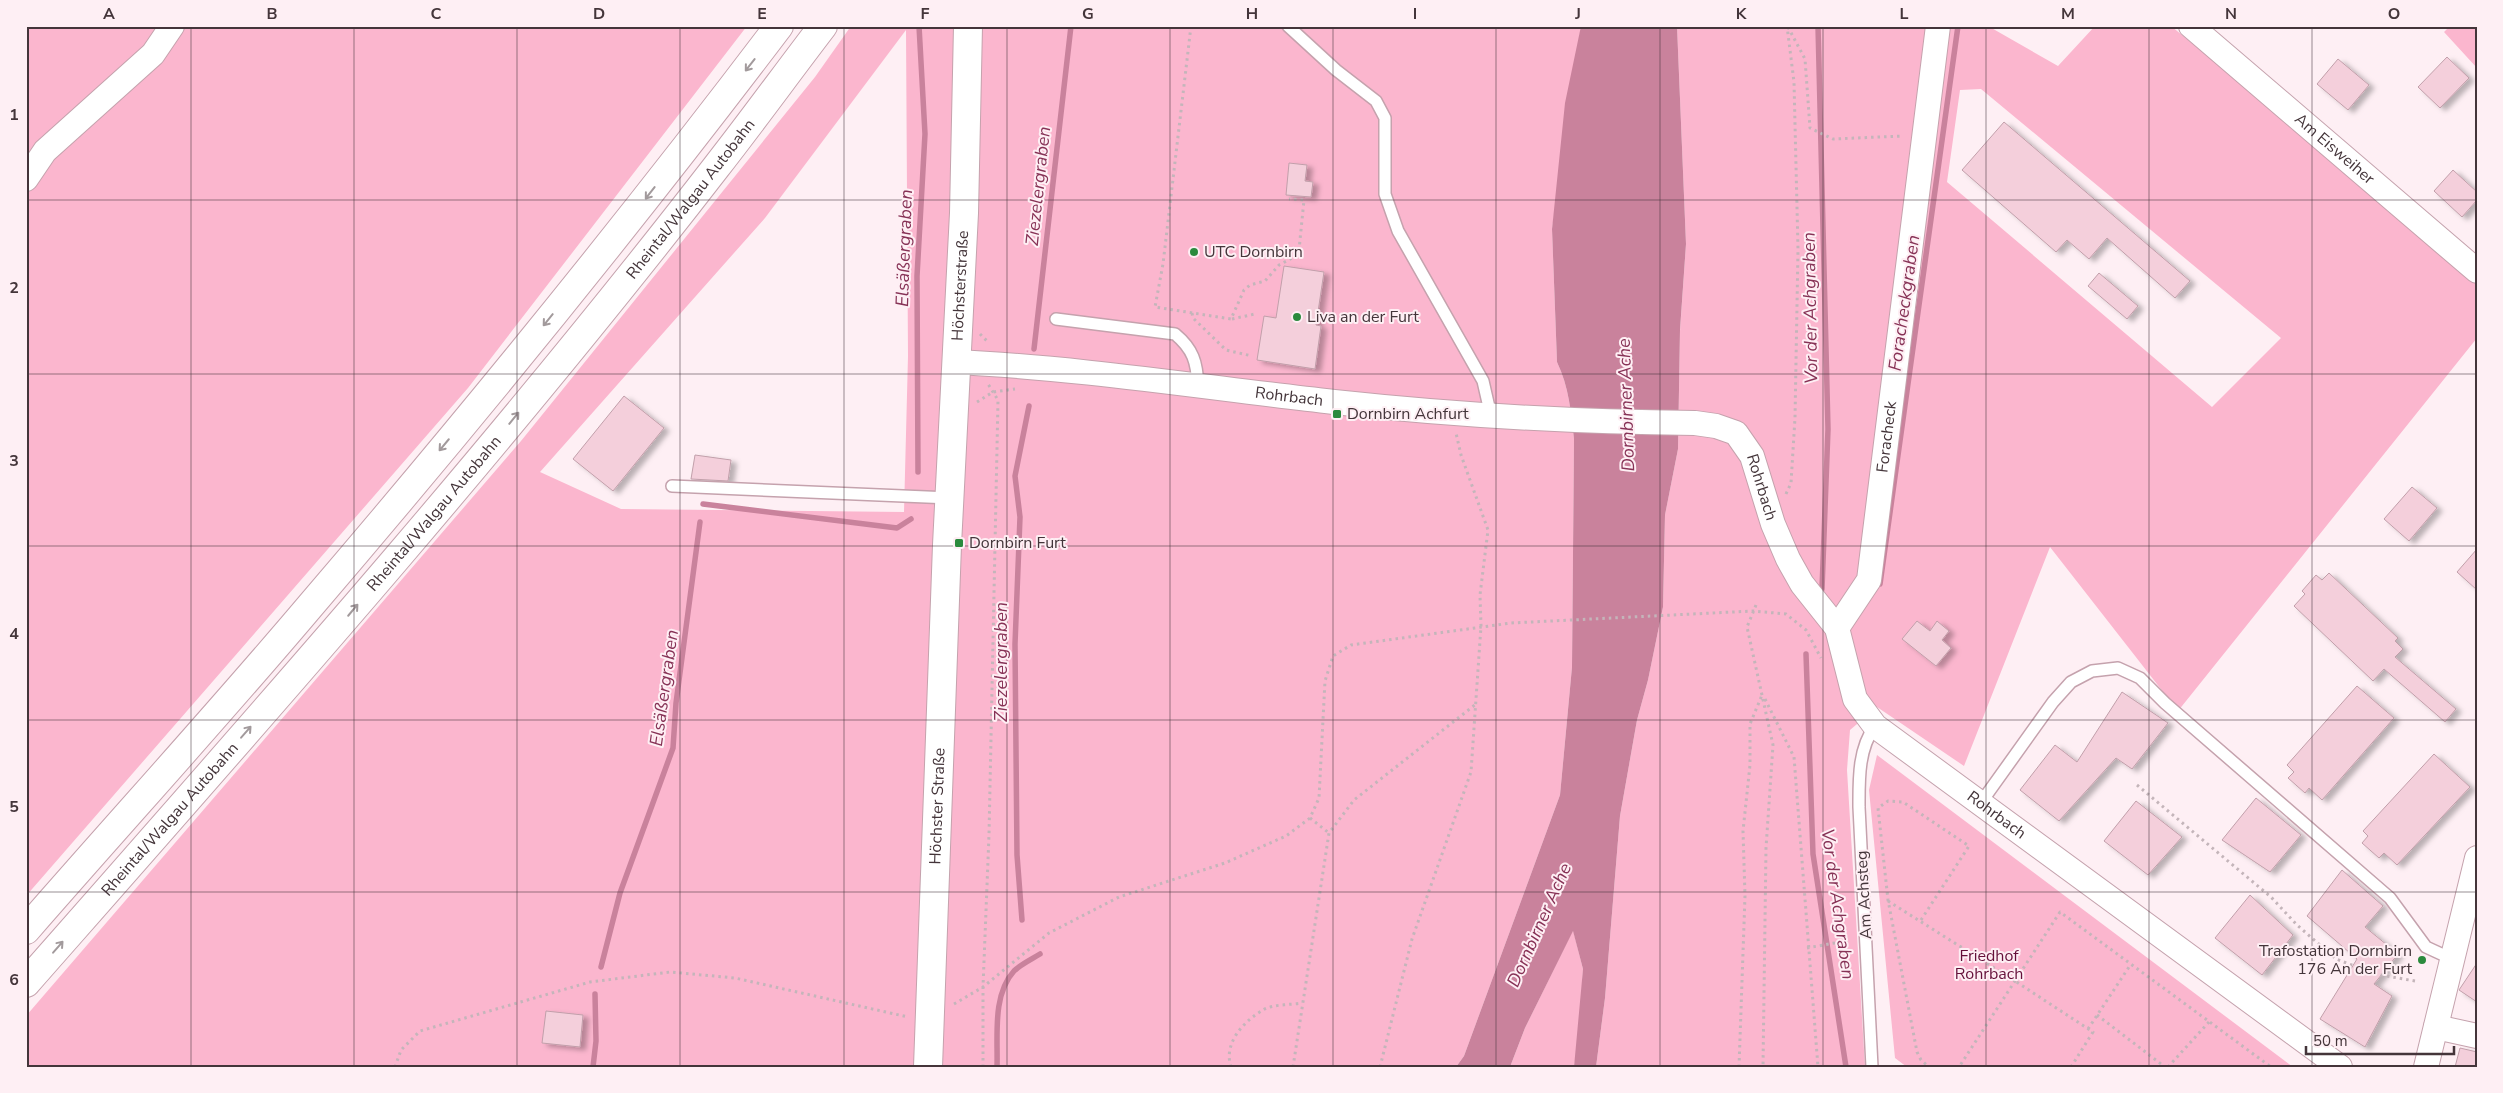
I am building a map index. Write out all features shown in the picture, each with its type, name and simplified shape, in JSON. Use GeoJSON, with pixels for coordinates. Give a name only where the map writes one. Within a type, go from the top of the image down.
{"type":"FeatureCollection","features":[{"type":"Feature","properties":{"kind":"main road"},"geometry":{"type":"LineString","coordinates":[[26,930],[310,606],[441,449],[612,241],[779,26]]}},
{"type":"Feature","properties":{"kind":"main road","name":"Rheintal/Walgau Autobahn"},"geometry":{"type":"LineString","coordinates":[[26,984],[342,622],[485,453],[712,174],[823,26]]}},
{"type":"Feature","properties":{"kind":"main road","name":"Höchsterstraße"},"geometry":{"type":"LineString","coordinates":[[946,545],[964,213],[968,26]]}},
{"type":"Feature","properties":{"kind":"main road","name":"Höchster Straße"},"geometry":{"type":"LineString","coordinates":[[928,1067],[946,545]]}},
{"type":"Feature","properties":{"kind":"street"},"geometry":{"type":"LineString","coordinates":[[26,179],[45,151],[153,54],[172,26]]}},
{"type":"Feature","properties":{"kind":"street","name":"Foracheck"},"geometry":{"type":"LineString","coordinates":[[1837,628],[1869,580],[1938,26]]}},
{"type":"Feature","properties":{"kind":"street","name":"Am Eisweiher"},"geometry":{"type":"LineString","coordinates":[[2191,26],[2477,271]]}},
{"type":"Feature","properties":{"kind":"street","name":"Rohrbach"},"geometry":{"type":"LineString","coordinates":[[955,362],[1043,368],[1457,414],[1558,421],[1670,423],[1716,426],[1736,433],[1752,456],[1773,524],[1802,584],[1837,628],[1855,699],[1875,726],[2340,1067]]}},
{"type":"Feature","properties":{"kind":"street"},"geometry":{"type":"LineString","coordinates":[[2426,1067],[2477,858]]}},
{"type":"Feature","properties":{"kind":"street"},"geometry":{"type":"LineString","coordinates":[[2436,1027],[2477,1036]]}},
{"type":"Feature","properties":{"kind":"lane"},"geometry":{"type":"LineString","coordinates":[[1288,26],[1336,70],[1376,101],[1386,118],[1385,194],[1398,231],[1483,381],[1491,416]]}},
{"type":"Feature","properties":{"kind":"lane"},"geometry":{"type":"LineString","coordinates":[[1056,319],[1175,334],[1187,344],[1196,362],[1198,386]]}},
{"type":"Feature","properties":{"kind":"lane"},"geometry":{"type":"LineString","coordinates":[[672,486],[950,498]]}},
{"type":"Feature","properties":{"kind":"lane"},"geometry":{"type":"LineString","coordinates":[[1980,804],[2053,702],[2071,682],[2092,671],[2118,668],[2140,678],[2165,703],[2390,898],[2426,947],[2452,959]]}},
{"type":"Feature","properties":{"kind":"lane","name":"Am Achsteg"},"geometry":{"type":"LineString","coordinates":[[1872,1067],[1859,807],[1860,768],[1869,733],[1875,726]]}},
{"type":"Feature","properties":{"kind":"path"},"geometry":{"type":"LineString","coordinates":[[1191,26],[1163,264],[1155,307],[1231,319],[1255,314]]}},
{"type":"Feature","properties":{"kind":"path"},"geometry":{"type":"LineString","coordinates":[[1788,26],[1805,59],[1810,128],[1833,139],[1924,135]]}},
{"type":"Feature","properties":{"kind":"path"},"geometry":{"type":"LineString","coordinates":[[1773,524],[1791,483],[1798,353],[1798,249],[1794,82],[1788,26]]}},
{"type":"Feature","properties":{"kind":"path"},"geometry":{"type":"LineString","coordinates":[[1231,319],[1244,290],[1250,285],[1265,281],[1279,266],[1294,257],[1299,250],[1304,200],[1289,199]]}},
{"type":"Feature","properties":{"kind":"path"},"geometry":{"type":"LineString","coordinates":[[1192,313],[1193,318],[1226,350],[1252,356]]}},
{"type":"Feature","properties":{"kind":"path"},"geometry":{"type":"LineString","coordinates":[[975,403],[993,392],[1017,388]]}},
{"type":"Feature","properties":{"kind":"path"},"geometry":{"type":"LineString","coordinates":[[983,1067],[983,987],[989,835],[998,400]]}},
{"type":"Feature","properties":{"kind":"path"},"geometry":{"type":"LineString","coordinates":[[1380,1067],[1412,939],[1472,772],[1481,626],[1480,594],[1488,530],[1456,436],[1457,414]]}},
{"type":"Feature","properties":{"kind":"path"},"geometry":{"type":"LineString","coordinates":[[1756,604],[1747,627],[1773,745],[1766,848],[1763,1067]]}},
{"type":"Feature","properties":{"kind":"path"},"geometry":{"type":"LineString","coordinates":[[949,998],[949,1008],[983,987],[1049,933],[1119,898],[1242,855],[1286,836],[1310,818],[1318,798],[1325,680],[1333,656],[1351,645],[1512,623],[1753,611]]}},
{"type":"Feature","properties":{"kind":"path"},"geometry":{"type":"LineString","coordinates":[[1762,694],[1794,757],[1807,948],[1818,1067]]}},
{"type":"Feature","properties":{"kind":"path"},"geometry":{"type":"LineString","coordinates":[[1739,1067],[1744,905],[1743,831],[1750,766],[1750,724],[1762,694]]}},
{"type":"Feature","properties":{"kind":"path"},"geometry":{"type":"LineString","coordinates":[[1292,1067],[1329,833],[1354,800],[1476,704]]}},
{"type":"Feature","properties":{"kind":"path"},"geometry":{"type":"LineString","coordinates":[[2137,785],[2272,897],[2297,925],[2336,958],[2375,974],[2415,982]]}},
{"type":"Feature","properties":{"kind":"path"},"geometry":{"type":"LineString","coordinates":[[1921,920],[1969,846],[1903,802],[1888,801],[1878,808],[1888,900],[1917,1052],[1921,1060],[1929,1067]]}},
{"type":"Feature","properties":{"kind":"path"},"geometry":{"type":"LineString","coordinates":[[1310,818],[1329,833]]}},
{"type":"Feature","properties":{"kind":"path"},"geometry":{"type":"LineString","coordinates":[[1888,900],[2093,1032],[2071,1067]]}},
{"type":"Feature","properties":{"kind":"path"},"geometry":{"type":"LineString","coordinates":[[1959,1067],[2060,912],[2272,1067]]}},
{"type":"Feature","properties":{"kind":"path"},"geometry":{"type":"LineString","coordinates":[[1807,948],[1836,943]]}},
{"type":"Feature","properties":{"kind":"path"},"geometry":{"type":"LineString","coordinates":[[2088,1029],[2131,964]]}},
{"type":"Feature","properties":{"kind":"path"},"geometry":{"type":"LineString","coordinates":[[395,1067],[401,1050],[420,1031],[590,982],[670,972],[735,978],[894,1015],[929,1019]]}},
{"type":"Feature","properties":{"kind":"path"},"geometry":{"type":"LineString","coordinates":[[1231,1067],[1229,1060],[1234,1035],[1264,1009],[1302,1003]]}},
{"type":"Feature","properties":{"kind":"path"},"geometry":{"type":"LineString","coordinates":[[2097,1016],[2167,1067],[2210,1022]]}},
{"type":"Feature","properties":{"kind":"green space"},"geometry":{"type":"Polygon","coordinates":[[[26,26],[747,26],[468,388],[26,896],[26,26]]]}},
{"type":"Feature","properties":{"kind":"green space"},"geometry":{"type":"Polygon","coordinates":[[[851,26],[1581,26],[1552,229],[1557,362],[1567,390],[1574,439],[1572,667],[1560,795],[1464,1056],[1456,1067],[26,1067],[26,1016],[521,441],[815,77],[851,26]],[[906,30],[765,218],[540,472],[621,509],[904,512],[908,356],[906,30]]]}},
{"type":"Feature","properties":{"kind":"green space"},"geometry":{"type":"Polygon","coordinates":[[[1677,26],[1988,26],[2058,66],[2095,26],[2171,26],[2477,278],[2477,338],[2178,711],[2050,547],[1964,766],[1877,707],[1850,730],[1847,770],[1865,1067],[1596,1067],[1605,998],[1620,816],[1637,720],[1648,680],[1663,607],[1665,515],[1678,449],[1680,331],[1686,244],[1677,26]],[[1981,89],[1960,90],[1947,182],[2212,407],[2281,338],[1981,89]]]}},
{"type":"Feature","properties":{"kind":"green space"},"geometry":{"type":"Polygon","coordinates":[[[2450,26],[2477,26],[2477,68],[2444,32],[2450,26]]]}},
{"type":"Feature","properties":{"kind":"green space","name":"Friedhof Rohrbach"},"geometry":{"type":"Polygon","coordinates":[[[1877,755],[2293,1067],[1907,1067],[1895,1058],[1869,790],[1877,755]]]}},
{"type":"Feature","properties":{"kind":"green space"},"geometry":{"type":"Polygon","coordinates":[[[1573,930],[1583,969],[1579,1036],[1574,1067],[1510,1067],[1525,1028],[1573,930]]]}},
{"type":"Feature","properties":{"kind":"water","name":"Dornbirner Ache"},"geometry":{"type":"Polygon","coordinates":[[[1581,26],[1677,26],[1686,244],[1680,330],[1678,449],[1665,515],[1663,607],[1648,680],[1637,720],[1620,816],[1605,998],[1596,1067],[1574,1067],[1583,969],[1573,931],[1525,1028],[1510,1067],[1456,1067],[1464,1056],[1560,795],[1572,667],[1574,439],[1567,390],[1557,362],[1552,229],[1565,103],[1581,26]]]}},
{"type":"Feature","properties":{"kind":"building"},"geometry":{"type":"Polygon","coordinates":[[[2447,57],[2469,78],[2440,108],[2418,87],[2447,57]]]}},
{"type":"Feature","properties":{"kind":"building"},"geometry":{"type":"Polygon","coordinates":[[[2338,59],[2369,85],[2348,110],[2317,84],[2338,59]]]}},
{"type":"Feature","properties":{"kind":"building"},"geometry":{"type":"Polygon","coordinates":[[[2004,122],[2190,281],[2175,298],[2107,238],[2089,259],[2067,240],[2056,252],[1962,170],[2004,122]]]}},
{"type":"Feature","properties":{"kind":"building"},"geometry":{"type":"Polygon","coordinates":[[[1289,163],[1307,165],[1305,181],[1313,182],[1311,197],[1286,195],[1289,163]]]}},
{"type":"Feature","properties":{"kind":"building"},"geometry":{"type":"Polygon","coordinates":[[[2453,170],[2477,192],[2477,200],[2462,217],[2434,191],[2453,170]]]}},
{"type":"Feature","properties":{"kind":"building","name":"Liva an der Furt"},"geometry":{"type":"Polygon","coordinates":[[[1284,266],[1324,272],[1316,325],[1321,326],[1315,369],[1257,360],[1264,316],[1276,318],[1284,266]]]}},
{"type":"Feature","properties":{"kind":"building"},"geometry":{"type":"Polygon","coordinates":[[[2099,273],[2138,306],[2127,319],[2088,286],[2099,273]]]}},
{"type":"Feature","properties":{"kind":"building"},"geometry":{"type":"Polygon","coordinates":[[[624,396],[664,428],[613,491],[573,459],[624,396]]]}},
{"type":"Feature","properties":{"kind":"building"},"geometry":{"type":"Polygon","coordinates":[[[695,455],[731,460],[728,481],[691,479],[695,455]]]}},
{"type":"Feature","properties":{"kind":"building"},"geometry":{"type":"Polygon","coordinates":[[[2412,487],[2437,508],[2409,541],[2384,519],[2412,487]]]}},
{"type":"Feature","properties":{"kind":"building"},"geometry":{"type":"Polygon","coordinates":[[[2477,549],[2477,590],[2457,572],[2477,549]]]}},
{"type":"Feature","properties":{"kind":"building"},"geometry":{"type":"Polygon","coordinates":[[[2329,573],[2398,638],[2395,641],[2403,649],[2395,657],[2456,709],[2445,722],[2384,669],[2373,681],[2294,606],[2305,594],[2302,591],[2316,575],[2322,580],[2329,573]]]}},
{"type":"Feature","properties":{"kind":"building"},"geometry":{"type":"Polygon","coordinates":[[[1917,621],[1930,631],[1937,621],[1949,631],[1942,640],[1951,648],[1936,666],[1902,639],[1917,621]]]}},
{"type":"Feature","properties":{"kind":"building"},"geometry":{"type":"Polygon","coordinates":[[[2357,686],[2394,718],[2322,800],[2309,788],[2305,793],[2288,778],[2294,772],[2287,765],[2357,686]]]}},
{"type":"Feature","properties":{"kind":"building"},"geometry":{"type":"Polygon","coordinates":[[[2122,692],[2168,723],[2132,769],[2116,758],[2059,821],[2020,790],[2055,745],[2077,762],[2122,692]]]}},
{"type":"Feature","properties":{"kind":"building"},"geometry":{"type":"Polygon","coordinates":[[[2434,754],[2470,787],[2397,865],[2384,853],[2379,858],[2362,843],[2368,836],[2363,831],[2434,754]]]}},
{"type":"Feature","properties":{"kind":"building"},"geometry":{"type":"Polygon","coordinates":[[[2256,798],[2301,835],[2270,872],[2222,840],[2256,798]]]}},
{"type":"Feature","properties":{"kind":"building"},"geometry":{"type":"Polygon","coordinates":[[[2136,801],[2182,837],[2148,875],[2104,841],[2136,801]]]}},
{"type":"Feature","properties":{"kind":"building"},"geometry":{"type":"Polygon","coordinates":[[[2342,870],[2383,906],[2365,927],[2398,954],[2374,984],[2392,996],[2365,1047],[2320,1019],[2357,959],[2307,916],[2342,870]]]}},
{"type":"Feature","properties":{"kind":"building"},"geometry":{"type":"Polygon","coordinates":[[[2250,895],[2293,935],[2262,975],[2215,938],[2250,895]]]}},
{"type":"Feature","properties":{"kind":"building"},"geometry":{"type":"Polygon","coordinates":[[[2477,963],[2477,1002],[2459,990],[2477,963]]]}},
{"type":"Feature","properties":{"kind":"building"},"geometry":{"type":"Polygon","coordinates":[[[546,1011],[583,1015],[580,1047],[542,1043],[546,1011]]]}},
{"type":"Feature","properties":{"kind":"building"},"geometry":{"type":"Polygon","coordinates":[[[2460,1048],[2477,1052],[2477,1067],[2455,1067],[2460,1048]]]}},
{"type":"Feature","properties":{"kind":"waterway","name":"Elsäßergraben"},"geometry":{"type":"LineString","coordinates":[[918,472],[917,276],[925,134],[919,26]]}},
{"type":"Feature","properties":{"kind":"waterway","name":"Ziezelergraben"},"geometry":{"type":"LineString","coordinates":[[1034,349],[1071,26]]}},
{"type":"Feature","properties":{"kind":"waterway","name":"Vor der Achgraben"},"geometry":{"type":"LineString","coordinates":[[1818,26],[1828,429],[1822,589]]}},
{"type":"Feature","properties":{"kind":"waterway","name":"Foracheckgraben"},"geometry":{"type":"LineString","coordinates":[[1880,584],[1958,26]]}},
{"type":"Feature","properties":{"kind":"waterway","name":"Ziezelergraben"},"geometry":{"type":"LineString","coordinates":[[1022,920],[1017,855],[1015,644],[1020,517],[1015,476],[1029,406]]}},
{"type":"Feature","properties":{"kind":"waterway","name":"Elsäßergraben"},"geometry":{"type":"LineString","coordinates":[[703,504],[897,528],[911,519]]}},
{"type":"Feature","properties":{"kind":"waterway","name":"Elsäßergraben"},"geometry":{"type":"LineString","coordinates":[[601,967],[620,893],[673,748],[676,703],[700,522]]}},
{"type":"Feature","properties":{"kind":"waterway","name":"Vor der Achgraben"},"geometry":{"type":"LineString","coordinates":[[1806,654],[1813,854],[1846,1067]]}},
{"type":"Feature","properties":{"kind":"waterway","name":"Ziezelergraben"},"geometry":{"type":"LineString","coordinates":[[997,1067],[997,1030],[1002,992],[1014,971],[1040,954]]}},
{"type":"Feature","properties":{"kind":"waterway","name":"Elsäßergraben"},"geometry":{"type":"LineString","coordinates":[[593,1067],[596,1041],[595,994]]}},
{"type":"Feature","properties":{"kind":"place","name":"UTC Dornbirn"},"geometry":{"type":"Point","coordinates":[1194,252]}},
{"type":"Feature","properties":{"kind":"place","name":"Liva an der Furt"},"geometry":{"type":"Point","coordinates":[1297,317]}},
{"type":"Feature","properties":{"kind":"place","name":"Dornbirn Achfurt"},"geometry":{"type":"Point","coordinates":[1337,414]}},
{"type":"Feature","properties":{"kind":"place","name":"Dornbirn Furt"},"geometry":{"type":"Point","coordinates":[959,543]}},
{"type":"Feature","properties":{"kind":"place","name":"Trafostation Dornbirn 176 An der Furt"},"geometry":{"type":"Point","coordinates":[2422,960]}}]}
